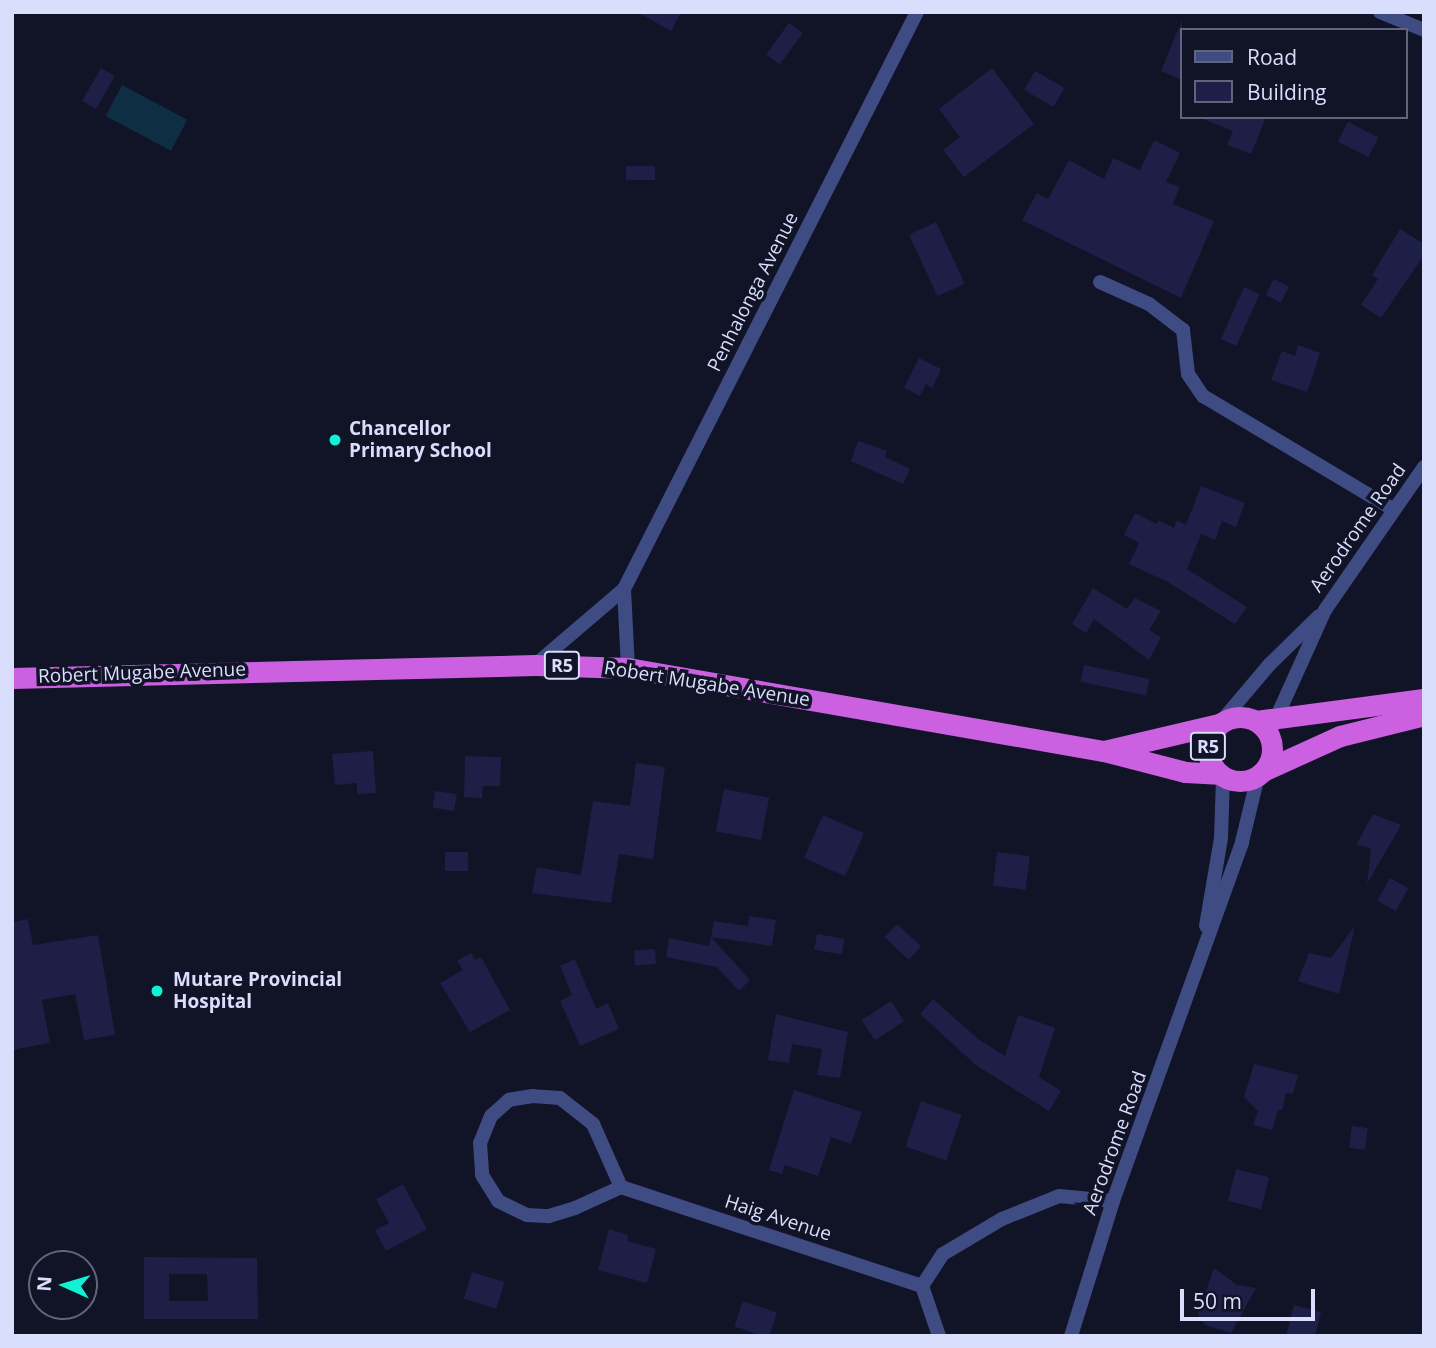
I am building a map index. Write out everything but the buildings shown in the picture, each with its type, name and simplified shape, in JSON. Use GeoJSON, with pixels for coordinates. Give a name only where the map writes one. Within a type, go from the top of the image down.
{"type":"FeatureCollection","features":[{"type":"Feature","properties":{"kind":"highway","name":"Robert Mugabe Avenue"},"geometry":{"type":"LineString","coordinates":[[12,678],[535,664],[628,668],[1104,751],[1153,766],[1221,776]]}},
{"type":"Feature","properties":{"kind":"highway","name":"R5"},"geometry":{"type":"LineString","coordinates":[[1424,699],[1267,725],[1234,717],[1220,724],[1212,733],[1208,755],[1221,776],[1241,782],[1340,736],[1424,715]]}},
{"type":"Feature","properties":{"kind":"highway","name":"Robert Mugabe Avenue"},"geometry":{"type":"LineString","coordinates":[[1104,751],[1220,724]]}},
{"type":"Feature","properties":{"kind":"highway"},"geometry":{"type":"LineString","coordinates":[[1262,773],[1272,753],[1267,725]]}},
{"type":"Feature","properties":{"kind":"street","name":"Penhalonga Avenue"},"geometry":{"type":"LineString","coordinates":[[535,664],[624,589],[917,12]]}},
{"type":"Feature","properties":{"kind":"street"},"geometry":{"type":"LineString","coordinates":[[1380,12],[1424,30]]}},
{"type":"Feature","properties":{"kind":"street"},"geometry":{"type":"LineString","coordinates":[[1100,282],[1149,303],[1183,330],[1188,374],[1203,396],[1394,510]]}},
{"type":"Feature","properties":{"kind":"street","name":"Aerodrome Road"},"geometry":{"type":"LineString","coordinates":[[1267,725],[1325,610],[1424,467]]}},
{"type":"Feature","properties":{"kind":"street","name":"Penhalonga Avenue"},"geometry":{"type":"LineString","coordinates":[[624,589],[628,668]]}},
{"type":"Feature","properties":{"kind":"street","name":"Aerodrome Road"},"geometry":{"type":"LineString","coordinates":[[1220,724],[1269,665],[1325,610]]}},
{"type":"Feature","properties":{"kind":"street","name":"Aerodrome Road"},"geometry":{"type":"LineString","coordinates":[[1071,1336],[1113,1201],[1200,966],[1262,773]]}},
{"type":"Feature","properties":{"kind":"street","name":"Aerodrome Road"},"geometry":{"type":"LineString","coordinates":[[1200,966],[1221,838],[1221,776]]}},
{"type":"Feature","properties":{"kind":"street"},"geometry":{"type":"LineString","coordinates":[[533,1096],[560,1098],[593,1124],[621,1187],[549,1216],[527,1215],[498,1201],[482,1175],[480,1143],[491,1116],[509,1100],[533,1096]]}},
{"type":"Feature","properties":{"kind":"street","name":"Haig Avenue"},"geometry":{"type":"LineString","coordinates":[[621,1187],[922,1286]]}},
{"type":"Feature","properties":{"kind":"street"},"geometry":{"type":"LineString","coordinates":[[939,1336],[922,1286],[943,1254],[1002,1219],[1059,1196],[1113,1201]]}},
{"type":"Feature","properties":{"kind":"water"},"geometry":{"type":"Polygon","coordinates":[[[122,85],[187,120],[171,151],[106,116],[122,85]]]}},
{"type":"Feature","properties":{"kind":"place","name":"Chancellor Primary School"},"geometry":{"type":"Point","coordinates":[335,440]}},
{"type":"Feature","properties":{"kind":"place","name":"Mutare Provincial Hospital"},"geometry":{"type":"Point","coordinates":[157,991]}}]}
